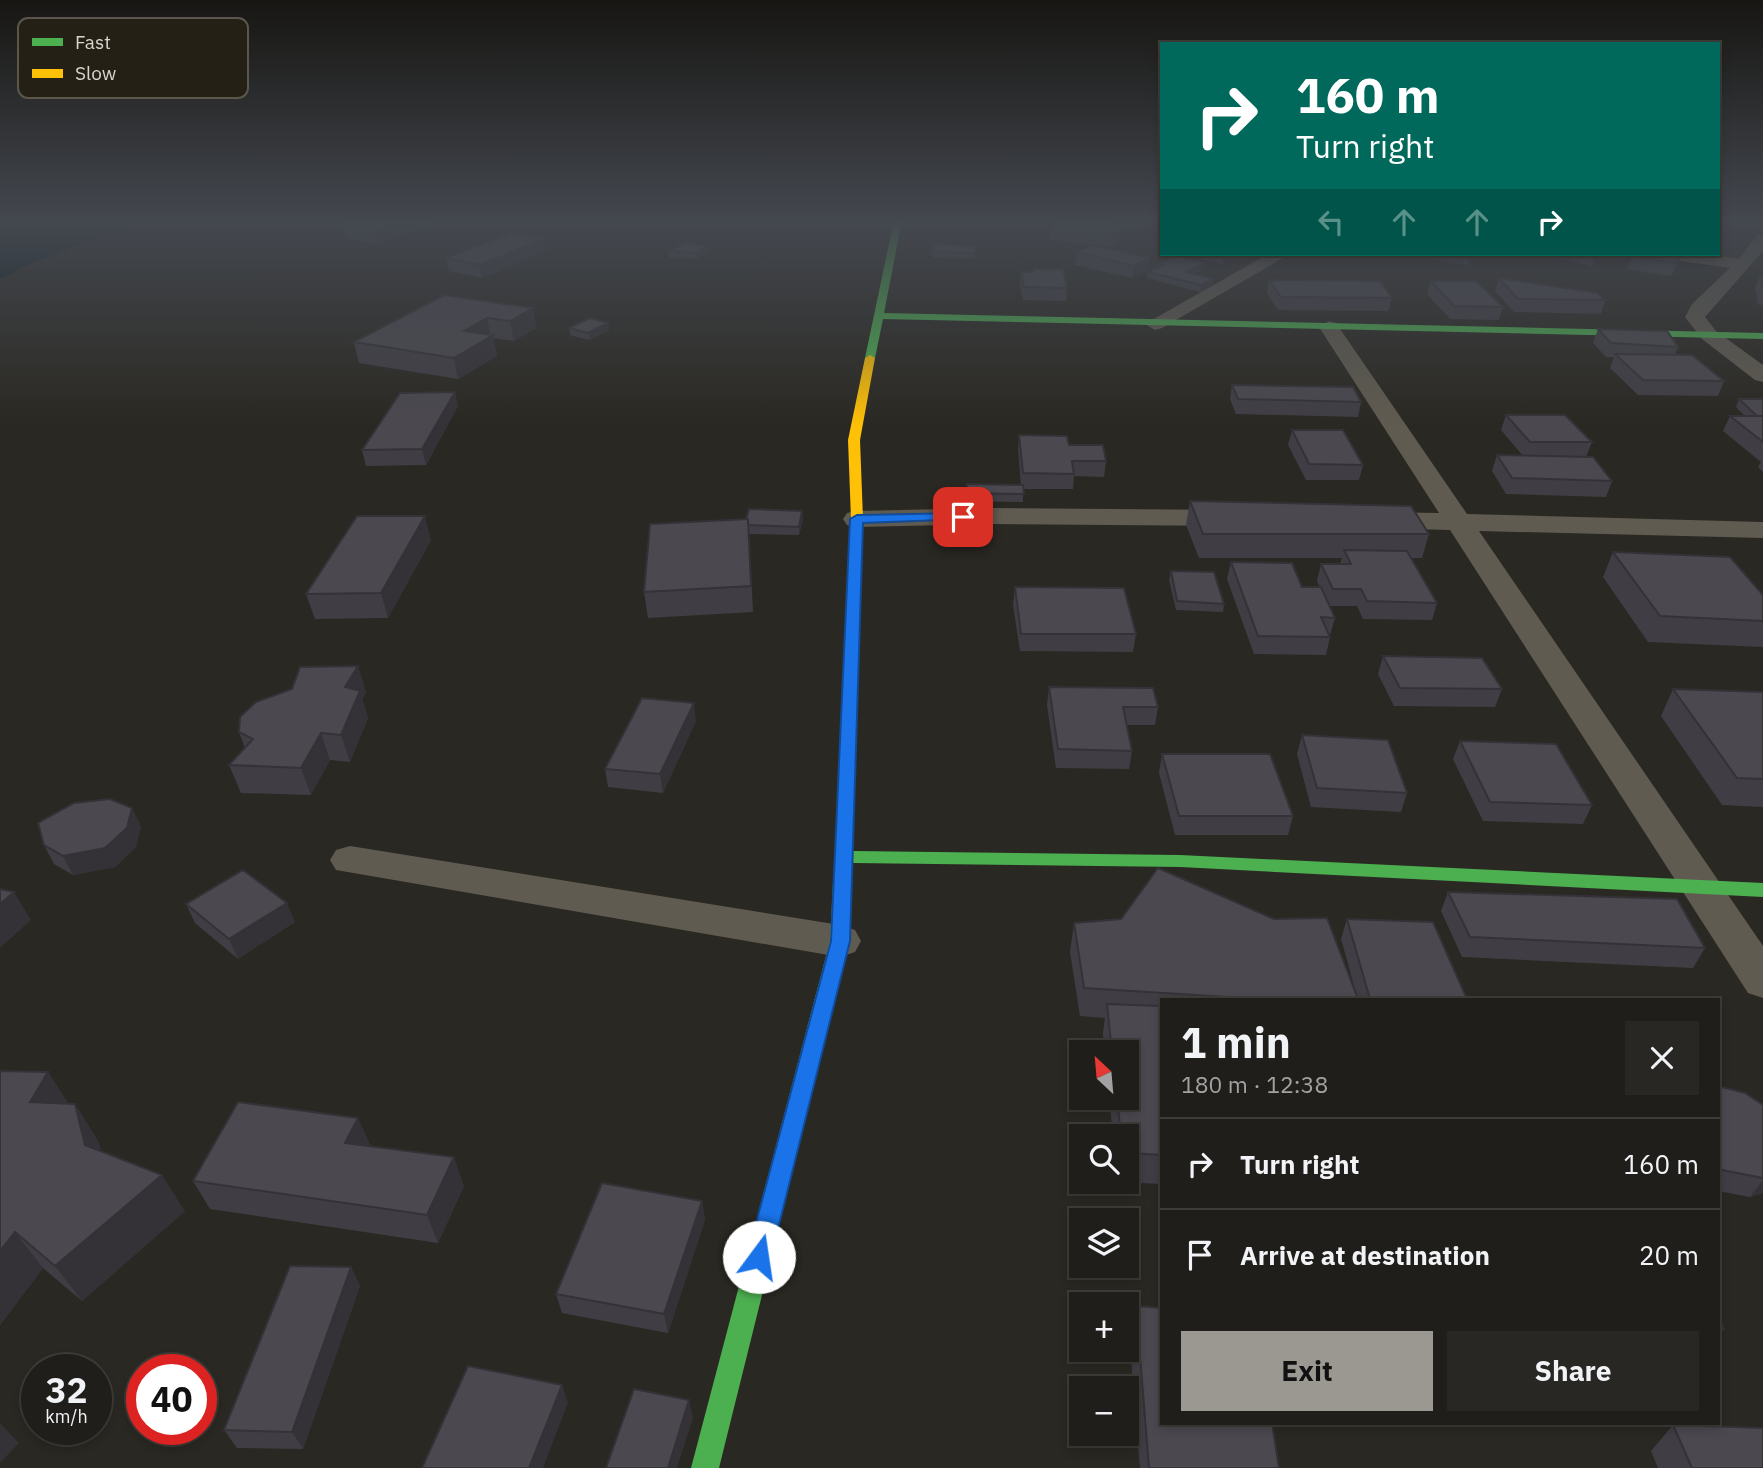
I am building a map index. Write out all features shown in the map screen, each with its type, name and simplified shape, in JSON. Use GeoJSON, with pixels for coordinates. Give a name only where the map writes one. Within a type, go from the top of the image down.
{"type":"FeatureCollection","features":[{"type":"Feature","properties":{"kind":"street"},"geometry":{"type":"LineString","coordinates":[[705,1468],[840,941],[857,519],[854,440],[885,289]]}},
{"type":"Feature","properties":{"kind":"street"},"geometry":{"type":"LineString","coordinates":[[1155,324],[1219,289]]}},
{"type":"Feature","properties":{"kind":"street"},"geometry":{"type":"LineString","coordinates":[[1719,289],[1699,308],[1695,317],[1709,335],[1763,375]]}},
{"type":"Feature","properties":{"kind":"street"},"geometry":{"type":"LineString","coordinates":[[880,316],[1763,336]]}},
{"type":"Feature","properties":{"kind":"street"},"geometry":{"type":"LineString","coordinates":[[1329,327],[1763,981]]}},
{"type":"Feature","properties":{"kind":"street"},"geometry":{"type":"LineString","coordinates":[[857,519],[990,516],[1265,519]]}},
{"type":"Feature","properties":{"kind":"street"},"geometry":{"type":"LineString","coordinates":[[1348,519],[1763,530]]}},
{"type":"Feature","properties":{"kind":"street"},"geometry":{"type":"LineString","coordinates":[[843,857],[1180,860],[1702,889],[1763,890]]}},
{"type":"Feature","properties":{"kind":"street"},"geometry":{"type":"LineString","coordinates":[[350,860],[840,941]]}},
{"type":"Feature","properties":{"kind":"building"},"geometry":{"type":"Polygon","coordinates":[[[1275,289],[1385,289],[1392,298],[1281,297],[1275,289]]]}},
{"type":"Feature","properties":{"kind":"building"},"geometry":{"type":"Polygon","coordinates":[[[1438,289],[1484,289],[1503,307],[1454,306],[1438,289]]]}},
{"type":"Feature","properties":{"kind":"building"},"geometry":{"type":"Polygon","coordinates":[[[1509,289],[1568,289],[1597,293],[1605,300],[1518,299],[1509,289]]]}},
{"type":"Feature","properties":{"kind":"building"},"geometry":{"type":"Polygon","coordinates":[[[444,295],[533,308],[510,321],[487,318],[464,331],[493,335],[454,358],[354,342],[444,295]]]}},
{"type":"Feature","properties":{"kind":"building"},"geometry":{"type":"Polygon","coordinates":[[[590,318],[608,323],[588,333],[569,328],[590,318]]]}},
{"type":"Feature","properties":{"kind":"building"},"geometry":{"type":"Polygon","coordinates":[[[1598,329],[1667,331],[1678,347],[1611,343],[1598,329]]]}},
{"type":"Feature","properties":{"kind":"building"},"geometry":{"type":"Polygon","coordinates":[[[1615,354],[1692,355],[1724,381],[1643,380],[1615,354]]]}},
{"type":"Feature","properties":{"kind":"building"},"geometry":{"type":"Polygon","coordinates":[[[1232,385],[1353,387],[1361,402],[1238,399],[1232,385]]]}},
{"type":"Feature","properties":{"kind":"building"},"geometry":{"type":"Polygon","coordinates":[[[455,392],[422,449],[362,450],[400,393],[455,392]]]}},
{"type":"Feature","properties":{"kind":"building"},"geometry":{"type":"Polygon","coordinates":[[[1739,399],[1763,399],[1763,416],[1757,416],[1739,399]]]}},
{"type":"Feature","properties":{"kind":"building"},"geometry":{"type":"Polygon","coordinates":[[[1506,415],[1565,415],[1592,442],[1530,442],[1506,415]]]}},
{"type":"Feature","properties":{"kind":"building"},"geometry":{"type":"Polygon","coordinates":[[[1730,416],[1763,416],[1763,442],[1730,416]]]}},
{"type":"Feature","properties":{"kind":"building"},"geometry":{"type":"Polygon","coordinates":[[[1292,430],[1343,430],[1363,465],[1309,464],[1292,430]]]}},
{"type":"Feature","properties":{"kind":"building"},"geometry":{"type":"Polygon","coordinates":[[[1019,435],[1067,436],[1069,445],[1103,445],[1106,461],[1072,461],[1074,474],[1023,473],[1019,435]]]}},
{"type":"Feature","properties":{"kind":"building"},"geometry":{"type":"Polygon","coordinates":[[[1497,455],[1593,457],[1612,481],[1512,478],[1497,455]]]}},
{"type":"Feature","properties":{"kind":"building"},"geometry":{"type":"Polygon","coordinates":[[[967,484],[1023,485],[1024,494],[967,493],[967,484]]]}},
{"type":"Feature","properties":{"kind":"building"},"geometry":{"type":"Polygon","coordinates":[[[1190,501],[1411,506],[1429,534],[1203,534],[1190,501]]]}},
{"type":"Feature","properties":{"kind":"building"},"geometry":{"type":"Polygon","coordinates":[[[749,509],[802,511],[799,527],[748,525],[746,519],[749,509]]]}},
{"type":"Feature","properties":{"kind":"building"},"geometry":{"type":"Polygon","coordinates":[[[357,516],[425,516],[381,593],[306,594],[357,516]]]}},
{"type":"Feature","properties":{"kind":"building"},"geometry":{"type":"Polygon","coordinates":[[[748,519],[751,586],[644,592],[650,524],[748,519]]]}},
{"type":"Feature","properties":{"kind":"building"},"geometry":{"type":"Polygon","coordinates":[[[1344,550],[1407,551],[1437,603],[1367,601],[1361,589],[1333,589],[1321,564],[1351,564],[1344,550]]]}},
{"type":"Feature","properties":{"kind":"building"},"geometry":{"type":"Polygon","coordinates":[[[1613,552],[1730,557],[1763,595],[1763,621],[1660,616],[1613,552]]]}},
{"type":"Feature","properties":{"kind":"building"},"geometry":{"type":"Polygon","coordinates":[[[1231,562],[1292,563],[1302,587],[1321,587],[1335,618],[1321,617],[1330,637],[1258,636],[1231,562]]]}},
{"type":"Feature","properties":{"kind":"building"},"geometry":{"type":"Polygon","coordinates":[[[1171,571],[1214,572],[1224,604],[1177,601],[1171,571]]]}},
{"type":"Feature","properties":{"kind":"building"},"geometry":{"type":"Polygon","coordinates":[[[1015,587],[1124,588],[1136,634],[1021,634],[1015,587]]]}},
{"type":"Feature","properties":{"kind":"building"},"geometry":{"type":"Polygon","coordinates":[[[1383,656],[1482,658],[1502,689],[1400,688],[1383,656]]]}},
{"type":"Feature","properties":{"kind":"building"},"geometry":{"type":"Polygon","coordinates":[[[358,666],[345,687],[360,691],[341,735],[321,733],[301,768],[229,765],[253,739],[239,732],[240,717],[256,702],[292,689],[300,667],[358,666]]]}},
{"type":"Feature","properties":{"kind":"building"},"geometry":{"type":"Polygon","coordinates":[[[1049,687],[1153,688],[1158,707],[1123,707],[1132,751],[1058,749],[1049,687]]]}},
{"type":"Feature","properties":{"kind":"building"},"geometry":{"type":"Polygon","coordinates":[[[1673,689],[1763,692],[1763,779],[1737,778],[1673,689]]]}},
{"type":"Feature","properties":{"kind":"building"},"geometry":{"type":"Polygon","coordinates":[[[642,698],[694,703],[660,774],[605,769],[642,698]]]}},
{"type":"Feature","properties":{"kind":"building"},"geometry":{"type":"Polygon","coordinates":[[[1302,735],[1388,740],[1407,793],[1317,788],[1302,735]]]}},
{"type":"Feature","properties":{"kind":"building"},"geometry":{"type":"Polygon","coordinates":[[[1460,741],[1556,744],[1592,805],[1490,802],[1460,741]]]}},
{"type":"Feature","properties":{"kind":"building"},"geometry":{"type":"Polygon","coordinates":[[[1162,754],[1270,754],[1293,816],[1179,816],[1162,754]]]}},
{"type":"Feature","properties":{"kind":"building"},"geometry":{"type":"Polygon","coordinates":[[[110,799],[132,808],[127,828],[105,848],[63,856],[44,845],[38,823],[74,803],[110,799]]]}},
{"type":"Feature","properties":{"kind":"building"},"geometry":{"type":"Polygon","coordinates":[[[1158,868],[1274,919],[1327,918],[1358,998],[1243,998],[1084,988],[1074,923],[1121,919],[1158,868]]]}},
{"type":"Feature","properties":{"kind":"building"},"geometry":{"type":"Polygon","coordinates":[[[243,870],[287,903],[229,939],[186,904],[243,870]]]}},
{"type":"Feature","properties":{"kind":"building"},"geometry":{"type":"Polygon","coordinates":[[[0,889],[14,892],[0,904],[0,889]]]}},
{"type":"Feature","properties":{"kind":"building"},"geometry":{"type":"Polygon","coordinates":[[[1448,892],[1677,899],[1705,948],[1470,937],[1448,892]]]}},
{"type":"Feature","properties":{"kind":"building"},"geometry":{"type":"Polygon","coordinates":[[[1347,919],[1433,922],[1467,998],[1370,998],[1347,919]]]}},
{"type":"Feature","properties":{"kind":"building"},"geometry":{"type":"Polygon","coordinates":[[[1107,1004],[1160,1006],[1160,1155],[1139,1154],[1139,1124],[1120,1124],[1118,1110],[1139,1110],[1139,1040],[1111,1040],[1107,1004]]]}},
{"type":"Feature","properties":{"kind":"building"},"geometry":{"type":"Polygon","coordinates":[[[0,1071],[48,1072],[30,1102],[75,1104],[85,1145],[162,1175],[55,1266],[15,1232],[0,1251],[0,1071]]]}},
{"type":"Feature","properties":{"kind":"building"},"geometry":{"type":"Polygon","coordinates":[[[1720,1087],[1745,1093],[1763,1105],[1763,1178],[1722,1170],[1720,1087]]]}},
{"type":"Feature","properties":{"kind":"building"},"geometry":{"type":"Polygon","coordinates":[[[238,1102],[358,1118],[345,1143],[454,1157],[427,1215],[193,1181],[238,1102]]]}},
{"type":"Feature","properties":{"kind":"building"},"geometry":{"type":"Polygon","coordinates":[[[602,1183],[702,1201],[664,1314],[556,1294],[602,1183]]]}},
{"type":"Feature","properties":{"kind":"building"},"geometry":{"type":"Polygon","coordinates":[[[290,1266],[351,1267],[292,1432],[224,1430],[290,1266]]]}},
{"type":"Feature","properties":{"kind":"building"},"geometry":{"type":"Polygon","coordinates":[[[1139,1306],[1160,1308],[1160,1425],[1272,1425],[1279,1468],[1149,1468],[1139,1343],[1139,1306]]]}},
{"type":"Feature","properties":{"kind":"building"},"geometry":{"type":"Polygon","coordinates":[[[468,1366],[562,1385],[529,1468],[422,1468],[468,1366]]]}},
{"type":"Feature","properties":{"kind":"building"},"geometry":{"type":"Polygon","coordinates":[[[634,1389],[689,1400],[668,1468],[606,1468],[634,1389]]]}},
{"type":"Feature","properties":{"kind":"building"},"geometry":{"type":"Polygon","coordinates":[[[1673,1425],[1763,1428],[1763,1468],[1692,1468],[1673,1425]]]}},
{"type":"Feature","properties":{"kind":"traffic: fast"},"geometry":{"type":"LineString","coordinates":[[870,358],[884,289]]}},
{"type":"Feature","properties":{"kind":"traffic: fast"},"geometry":{"type":"LineString","coordinates":[[880,316],[1763,336]]}},
{"type":"Feature","properties":{"kind":"traffic: fast"},"geometry":{"type":"LineString","coordinates":[[705,1468],[840,941],[852,652]]}},
{"type":"Feature","properties":{"kind":"traffic: fast"},"geometry":{"type":"LineString","coordinates":[[843,857],[1180,861],[1763,890]]}},
{"type":"Feature","properties":{"kind":"traffic: slow"},"geometry":{"type":"LineString","coordinates":[[852,652],[857,519],[854,440],[870,358]]}},
{"type":"Feature","properties":{"kind":"route"},"geometry":{"type":"LineString","coordinates":[[759,1257],[840,941],[857,519],[963,517]]}}]}
